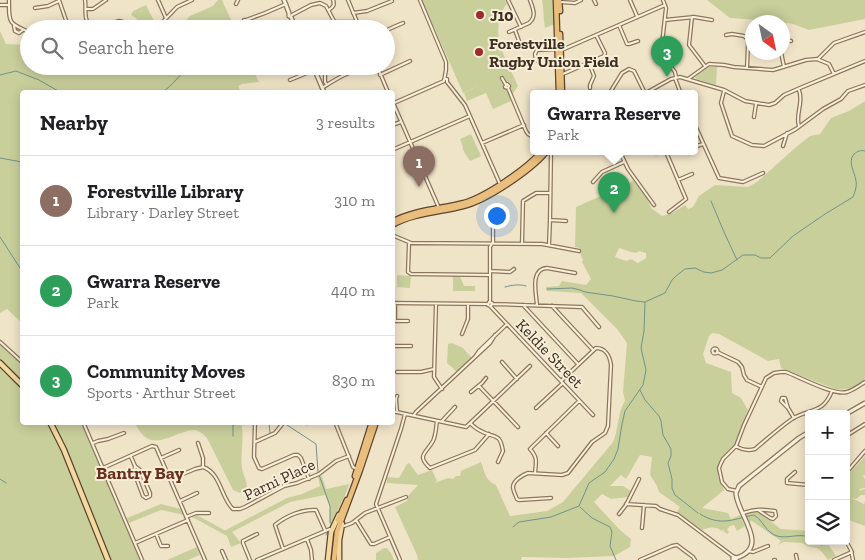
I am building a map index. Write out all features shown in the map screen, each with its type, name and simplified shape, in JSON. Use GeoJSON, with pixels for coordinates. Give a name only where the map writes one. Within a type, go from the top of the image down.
{"type":"FeatureCollection","features":[{"type":"Feature","properties":{"kind":"highway"},"geometry":{"type":"LineString","coordinates":[[558,1],[560,90]]}},
{"type":"Feature","properties":{"kind":"highway"},"geometry":{"type":"LineString","coordinates":[[559,49],[560,90]]}},
{"type":"Feature","properties":{"kind":"highway"},"geometry":{"type":"LineString","coordinates":[[395,224],[466,202],[487,193],[527,166],[538,155]]}},
{"type":"Feature","properties":{"kind":"highway"},"geometry":{"type":"LineString","coordinates":[[395,221],[408,215],[468,205],[487,197],[527,170],[543,155]]}},
{"type":"Feature","properties":{"kind":"highway"},"geometry":{"type":"LineString","coordinates":[[333,560],[337,532],[373,425]]}},
{"type":"Feature","properties":{"kind":"main road"},"geometry":{"type":"LineString","coordinates":[[0,363],[20,383]]}},
{"type":"Feature","properties":{"kind":"main road"},"geometry":{"type":"LineString","coordinates":[[52,425],[64,450],[108,560]]}},
{"type":"Feature","properties":{"kind":"main road"},"geometry":{"type":"LineString","coordinates":[[339,560],[339,540],[346,505]]}},
{"type":"Feature","properties":{"kind":"main road"},"geometry":{"type":"LineString","coordinates":[[328,560],[332,528],[346,505]]}},
{"type":"Feature","properties":{"kind":"street"},"geometry":{"type":"LineString","coordinates":[[9,0],[9,18],[15,31],[18,33],[20,32]]}},
{"type":"Feature","properties":{"kind":"street"},"geometry":{"type":"LineString","coordinates":[[35,8],[48,6],[59,0],[66,20]]}},
{"type":"Feature","properties":{"kind":"street"},"geometry":{"type":"LineString","coordinates":[[84,0],[87,20]]}},
{"type":"Feature","properties":{"kind":"street"},"geometry":{"type":"LineString","coordinates":[[86,9],[93,9],[106,0]]}},
{"type":"Feature","properties":{"kind":"street"},"geometry":{"type":"LineString","coordinates":[[158,0],[166,18],[177,7],[192,0]]}},
{"type":"Feature","properties":{"kind":"street"},"geometry":{"type":"LineString","coordinates":[[236,4],[238,0]]}},
{"type":"Feature","properties":{"kind":"street"},"geometry":{"type":"LineString","coordinates":[[284,0],[293,20]]}},
{"type":"Feature","properties":{"kind":"street"},"geometry":{"type":"LineString","coordinates":[[309,0],[311,5]]}},
{"type":"Feature","properties":{"kind":"street"},"geometry":{"type":"LineString","coordinates":[[329,10],[333,7],[333,0]]}},
{"type":"Feature","properties":{"kind":"street"},"geometry":{"type":"LineString","coordinates":[[348,0],[356,20]]}},
{"type":"Feature","properties":{"kind":"street"},"geometry":{"type":"LineString","coordinates":[[420,0],[446,62],[445,81],[465,104],[500,184]]}},
{"type":"Feature","properties":{"kind":"street"},"geometry":{"type":"LineString","coordinates":[[508,0],[521,28]]}},
{"type":"Feature","properties":{"kind":"street"},"geometry":{"type":"LineString","coordinates":[[509,32],[529,24],[534,18],[534,10],[530,0]]}},
{"type":"Feature","properties":{"kind":"street"},"geometry":{"type":"LineString","coordinates":[[558,1],[575,3],[582,0]]}},
{"type":"Feature","properties":{"kind":"street"},"geometry":{"type":"LineString","coordinates":[[594,0],[596,4]]}},
{"type":"Feature","properties":{"kind":"street"},"geometry":{"type":"LineString","coordinates":[[630,0],[638,17]]}},
{"type":"Feature","properties":{"kind":"street"},"geometry":{"type":"LineString","coordinates":[[663,0],[665,20],[661,53],[675,72],[680,90]]}},
{"type":"Feature","properties":{"kind":"street"},"geometry":{"type":"LineString","coordinates":[[354,13],[367,11],[392,1]]}},
{"type":"Feature","properties":{"kind":"street"},"geometry":{"type":"LineString","coordinates":[[291,15],[311,5],[320,3],[326,6],[333,20]]}},
{"type":"Feature","properties":{"kind":"street"},"geometry":{"type":"LineString","coordinates":[[244,20],[265,14],[286,4]]}},
{"type":"Feature","properties":{"kind":"street"},"geometry":{"type":"LineString","coordinates":[[0,5],[9,5]]}},
{"type":"Feature","properties":{"kind":"street"},"geometry":{"type":"LineString","coordinates":[[536,61],[535,54],[537,50],[564,49],[665,5]]}},
{"type":"Feature","properties":{"kind":"street"},"geometry":{"type":"LineString","coordinates":[[665,20],[692,17],[712,20]]}},
{"type":"Feature","properties":{"kind":"street"},"geometry":{"type":"LineString","coordinates":[[692,17],[689,45],[705,66]]}},
{"type":"Feature","properties":{"kind":"street"},"geometry":{"type":"LineString","coordinates":[[395,26],[403,23]]}},
{"type":"Feature","properties":{"kind":"street"},"geometry":{"type":"LineString","coordinates":[[618,25],[627,44],[638,41]]}},
{"type":"Feature","properties":{"kind":"street"},"geometry":{"type":"LineString","coordinates":[[14,26],[20,29]]}},
{"type":"Feature","properties":{"kind":"street"},"geometry":{"type":"LineString","coordinates":[[515,30],[519,41]]}},
{"type":"Feature","properties":{"kind":"street"},"geometry":{"type":"LineString","coordinates":[[818,59],[834,43],[865,32]]}},
{"type":"Feature","properties":{"kind":"street"},"geometry":{"type":"LineString","coordinates":[[726,34],[744,36],[747,39],[747,68]]}},
{"type":"Feature","properties":{"kind":"street"},"geometry":{"type":"LineString","coordinates":[[561,74],[604,56],[596,35]]}},
{"type":"Feature","properties":{"kind":"street"},"geometry":{"type":"LineString","coordinates":[[688,79],[707,65],[714,64],[773,70],[806,60],[818,59],[829,64],[834,74]]}},
{"type":"Feature","properties":{"kind":"street"},"geometry":{"type":"LineString","coordinates":[[783,60],[784,67]]}},
{"type":"Feature","properties":{"kind":"street"},"geometry":{"type":"LineString","coordinates":[[395,68],[410,61]]}},
{"type":"Feature","properties":{"kind":"street"},"geometry":{"type":"LineString","coordinates":[[652,90],[676,77],[680,77],[724,90],[746,101],[772,105],[798,89],[865,61]]}},
{"type":"Feature","properties":{"kind":"street"},"geometry":{"type":"LineString","coordinates":[[588,63],[594,76],[590,88]]}},
{"type":"Feature","properties":{"kind":"street"},"geometry":{"type":"LineString","coordinates":[[611,90],[622,73],[629,69],[634,71],[642,90]]}},
{"type":"Feature","properties":{"kind":"street"},"geometry":{"type":"LineString","coordinates":[[290,80],[300,75]]}},
{"type":"Feature","properties":{"kind":"street"},"geometry":{"type":"LineString","coordinates":[[316,75],[322,88],[342,75]]}},
{"type":"Feature","properties":{"kind":"street"},"geometry":{"type":"LineString","coordinates":[[325,75],[327,85]]}},
{"type":"Feature","properties":{"kind":"street"},"geometry":{"type":"LineString","coordinates":[[380,75],[387,90]]}},
{"type":"Feature","properties":{"kind":"street"},"geometry":{"type":"LineString","coordinates":[[502,78],[530,135]]}},
{"type":"Feature","properties":{"kind":"street"},"geometry":{"type":"LineString","coordinates":[[395,103],[445,81]]}},
{"type":"Feature","properties":{"kind":"street"},"geometry":{"type":"LineString","coordinates":[[724,90],[721,103],[731,134],[734,138],[752,145],[764,146],[799,126],[841,99],[848,92],[865,85]]}},
{"type":"Feature","properties":{"kind":"street"},"geometry":{"type":"LineString","coordinates":[[798,89],[801,96],[799,126]]}},
{"type":"Feature","properties":{"kind":"street"},"geometry":{"type":"LineString","coordinates":[[754,117],[756,103]]}},
{"type":"Feature","properties":{"kind":"street"},"geometry":{"type":"LineString","coordinates":[[395,108],[439,210]]}},
{"type":"Feature","properties":{"kind":"street"},"geometry":{"type":"LineString","coordinates":[[395,149],[470,116]]}},
{"type":"Feature","properties":{"kind":"street"},"geometry":{"type":"LineString","coordinates":[[395,124],[401,122]]}},
{"type":"Feature","properties":{"kind":"street"},"geometry":{"type":"LineString","coordinates":[[482,143],[524,125]]}},
{"type":"Feature","properties":{"kind":"street"},"geometry":{"type":"LineString","coordinates":[[698,132],[718,178],[743,182],[763,173]]}},
{"type":"Feature","properties":{"kind":"street"},"geometry":{"type":"LineString","coordinates":[[784,146],[787,133]]}},
{"type":"Feature","properties":{"kind":"street"},"geometry":{"type":"LineString","coordinates":[[698,146],[703,144]]}},
{"type":"Feature","properties":{"kind":"street"},"geometry":{"type":"LineString","coordinates":[[549,246],[552,155]]}},
{"type":"Feature","properties":{"kind":"street"},"geometry":{"type":"LineString","coordinates":[[621,155],[654,205]]}},
{"type":"Feature","properties":{"kind":"street"},"geometry":{"type":"LineString","coordinates":[[667,155],[686,199],[669,212]]}},
{"type":"Feature","properties":{"kind":"street"},"geometry":{"type":"LineString","coordinates":[[593,182],[602,172],[624,162]]}},
{"type":"Feature","properties":{"kind":"street"},"geometry":{"type":"LineString","coordinates":[[678,180],[692,174]]}},
{"type":"Feature","properties":{"kind":"street"},"geometry":{"type":"LineString","coordinates":[[522,244],[523,201],[536,193],[550,193]]}},
{"type":"Feature","properties":{"kind":"street"},"geometry":{"type":"LineString","coordinates":[[490,304],[490,247],[493,242],[492,218]]}},
{"type":"Feature","properties":{"kind":"street"},"geometry":{"type":"LineString","coordinates":[[550,220],[566,221]]}},
{"type":"Feature","properties":{"kind":"street"},"geometry":{"type":"LineString","coordinates":[[395,236],[409,243],[522,244],[579,251]]}},
{"type":"Feature","properties":{"kind":"street"},"geometry":{"type":"LineString","coordinates":[[409,243],[408,272],[411,274],[490,275]]}},
{"type":"Feature","properties":{"kind":"street"},"geometry":{"type":"LineString","coordinates":[[465,274],[466,268]]}},
{"type":"Feature","properties":{"kind":"street"},"geometry":{"type":"LineString","coordinates":[[490,271],[510,272],[514,268]]}},
{"type":"Feature","properties":{"kind":"street"},"geometry":{"type":"LineString","coordinates":[[537,305],[536,277],[539,270],[547,268],[575,273]]}},
{"type":"Feature","properties":{"kind":"street"},"geometry":{"type":"LineString","coordinates":[[395,303],[582,307],[599,327]]}},
{"type":"Feature","properties":{"kind":"street"},"geometry":{"type":"LineString","coordinates":[[436,304],[434,377],[442,388]]}},
{"type":"Feature","properties":{"kind":"street"},"geometry":{"type":"LineString","coordinates":[[462,334],[468,320],[468,304]]}},
{"type":"Feature","properties":{"kind":"street","name":"Keldie Street"},"geometry":{"type":"LineString","coordinates":[[490,304],[593,415]]}},
{"type":"Feature","properties":{"kind":"street"},"geometry":{"type":"LineString","coordinates":[[494,310],[496,304]]}},
{"type":"Feature","properties":{"kind":"street"},"geometry":{"type":"LineString","coordinates":[[523,305],[578,364]]}},
{"type":"Feature","properties":{"kind":"street"},"geometry":{"type":"LineString","coordinates":[[551,305],[593,350]]}},
{"type":"Feature","properties":{"kind":"street"},"geometry":{"type":"LineString","coordinates":[[395,321],[408,321]]}},
{"type":"Feature","properties":{"kind":"street"},"geometry":{"type":"LineString","coordinates":[[414,415],[490,343],[495,335],[507,324]]}},
{"type":"Feature","properties":{"kind":"street"},"geometry":{"type":"LineString","coordinates":[[0,342],[20,360]]}},
{"type":"Feature","properties":{"kind":"street"},"geometry":{"type":"LineString","coordinates":[[395,346],[411,346]]}},
{"type":"Feature","properties":{"kind":"street"},"geometry":{"type":"LineString","coordinates":[[551,498],[517,500],[512,488],[513,484],[524,474],[528,473],[562,475],[568,473],[592,442],[603,436],[607,430],[611,360],[602,349],[596,348],[561,380]]}},
{"type":"Feature","properties":{"kind":"street"},"geometry":{"type":"LineString","coordinates":[[717,352],[738,362],[747,380],[762,387]]}},
{"type":"Feature","properties":{"kind":"street"},"geometry":{"type":"LineString","coordinates":[[502,362],[517,379]]}},
{"type":"Feature","properties":{"kind":"street"},"geometry":{"type":"LineString","coordinates":[[397,396],[397,412],[466,427],[530,366]]}},
{"type":"Feature","properties":{"kind":"street"},"geometry":{"type":"LineString","coordinates":[[397,372],[421,372],[435,369]]}},
{"type":"Feature","properties":{"kind":"street"},"geometry":{"type":"LineString","coordinates":[[736,491],[728,490],[725,487],[719,468],[723,459],[736,446],[766,378],[774,373],[786,372],[832,391],[845,393],[865,382]]}},
{"type":"Feature","properties":{"kind":"street"},"geometry":{"type":"LineString","coordinates":[[471,392],[486,378]]}},
{"type":"Feature","properties":{"kind":"street"},"geometry":{"type":"LineString","coordinates":[[536,408],[563,383]]}},
{"type":"Feature","properties":{"kind":"street"},"geometry":{"type":"LineString","coordinates":[[479,386],[518,427]]}},
{"type":"Feature","properties":{"kind":"street"},"geometry":{"type":"LineString","coordinates":[[736,446],[744,450],[755,449],[794,418],[822,406],[830,398],[832,391]]}},
{"type":"Feature","properties":{"kind":"street"},"geometry":{"type":"LineString","coordinates":[[535,473],[536,459],[530,449],[580,401]]}},
{"type":"Feature","properties":{"kind":"street"},"geometry":{"type":"LineString","coordinates":[[850,412],[865,403]]}},
{"type":"Feature","properties":{"kind":"street"},"geometry":{"type":"LineString","coordinates":[[442,422],[455,407]]}},
{"type":"Feature","properties":{"kind":"street"},"geometry":{"type":"LineString","coordinates":[[788,408],[794,418]]}},
{"type":"Feature","properties":{"kind":"street"},"geometry":{"type":"LineString","coordinates":[[400,560],[376,504],[405,413]]}},
{"type":"Feature","properties":{"kind":"street"},"geometry":{"type":"LineString","coordinates":[[437,420],[434,438],[422,456],[430,468],[475,450],[489,434]]}},
{"type":"Feature","properties":{"kind":"street"},"geometry":{"type":"LineString","coordinates":[[470,424],[482,432],[497,436],[503,449],[498,462]]}},
{"type":"Feature","properties":{"kind":"street"},"geometry":{"type":"LineString","coordinates":[[850,433],[865,424]]}},
{"type":"Feature","properties":{"kind":"street"},"geometry":{"type":"LineString","coordinates":[[84,425],[142,560]]}},
{"type":"Feature","properties":{"kind":"street"},"geometry":{"type":"LineString","coordinates":[[255,425],[254,457],[260,469],[298,455],[309,478]]}},
{"type":"Feature","properties":{"kind":"street"},"geometry":{"type":"LineString","coordinates":[[255,442],[275,433],[282,425]]}},
{"type":"Feature","properties":{"kind":"street"},"geometry":{"type":"LineString","coordinates":[[336,425],[354,467],[359,469]]}},
{"type":"Feature","properties":{"kind":"street"},"geometry":{"type":"LineString","coordinates":[[92,443],[124,433]]}},
{"type":"Feature","properties":{"kind":"street"},"geometry":{"type":"LineString","coordinates":[[546,433],[558,446]]}},
{"type":"Feature","properties":{"kind":"street"},"geometry":{"type":"LineString","coordinates":[[626,504],[656,506],[678,515],[734,559],[748,551],[752,535],[736,491],[755,472],[805,434]]}},
{"type":"Feature","properties":{"kind":"street"},"geometry":{"type":"LineString","coordinates":[[171,479],[203,467],[203,458],[198,443]]}},
{"type":"Feature","properties":{"kind":"street"},"geometry":{"type":"LineString","coordinates":[[103,468],[154,446],[156,447],[205,560]]}},
{"type":"Feature","properties":{"kind":"street"},"geometry":{"type":"LineString","coordinates":[[162,458],[179,450]]}},
{"type":"Feature","properties":{"kind":"street"},"geometry":{"type":"LineString","coordinates":[[850,468],[865,451]]}},
{"type":"Feature","properties":{"kind":"street"},"geometry":{"type":"LineString","coordinates":[[130,456],[135,466],[140,470],[150,493],[148,498],[143,496],[134,472],[135,466]]}},
{"type":"Feature","properties":{"kind":"street","name":"Parni Place"},"geometry":{"type":"LineString","coordinates":[[203,467],[209,470],[219,484],[229,506],[233,510],[245,507],[284,486],[321,474],[336,461],[349,456]]}},
{"type":"Feature","properties":{"kind":"street"},"geometry":{"type":"LineString","coordinates":[[795,472],[787,479],[788,482],[805,484]]}},
{"type":"Feature","properties":{"kind":"street"},"geometry":{"type":"LineString","coordinates":[[619,514],[639,479]]}},
{"type":"Feature","properties":{"kind":"street"},"geometry":{"type":"LineString","coordinates":[[180,501],[197,494]]}},
{"type":"Feature","properties":{"kind":"street"},"geometry":{"type":"LineString","coordinates":[[341,526],[350,524],[362,515],[406,497]]}},
{"type":"Feature","properties":{"kind":"street"},"geometry":{"type":"LineString","coordinates":[[642,528],[644,505]]}},
{"type":"Feature","properties":{"kind":"street"},"geometry":{"type":"LineString","coordinates":[[283,549],[275,525],[293,515],[316,510],[326,530]]}},
{"type":"Feature","properties":{"kind":"street"},"geometry":{"type":"LineString","coordinates":[[743,513],[758,510],[775,511],[776,516],[773,519],[758,510]]}},
{"type":"Feature","properties":{"kind":"street"},"geometry":{"type":"LineString","coordinates":[[135,542],[156,534],[196,513],[209,513]]}},
{"type":"Feature","properties":{"kind":"street"},"geometry":{"type":"LineString","coordinates":[[356,520],[371,544],[390,537]]}},
{"type":"Feature","properties":{"kind":"street"},"geometry":{"type":"LineString","coordinates":[[257,560],[332,528]]}},
{"type":"Feature","properties":{"kind":"street"},"geometry":{"type":"LineString","coordinates":[[156,534],[161,546],[168,546]]}},
{"type":"Feature","properties":{"kind":"street"},"geometry":{"type":"LineString","coordinates":[[250,560],[243,541],[257,534]]}},
{"type":"Feature","properties":{"kind":"street"},"geometry":{"type":"LineString","coordinates":[[307,538],[312,560]]}},
{"type":"Feature","properties":{"kind":"street"},"geometry":{"type":"LineString","coordinates":[[848,545],[853,560]]}},
{"type":"Feature","properties":{"kind":"street"},"geometry":{"type":"LineString","coordinates":[[640,560],[672,546],[677,546],[695,560]]}},
{"type":"Feature","properties":{"kind":"street"},"geometry":{"type":"LineString","coordinates":[[748,551],[754,552],[768,546]]}},
{"type":"Feature","properties":{"kind":"street"},"geometry":{"type":"LineString","coordinates":[[222,551],[226,560]]}},
{"type":"Feature","properties":{"kind":"street"},"geometry":{"type":"LineString","coordinates":[[834,560],[852,552]]}},
{"type":"Feature","properties":{"kind":"street"},"geometry":{"type":"LineString","coordinates":[[796,555],[797,560]]}},
{"type":"Feature","properties":{"kind":"green space"},"geometry":{"type":"Polygon","coordinates":[[[218,0],[222,0],[231,20],[186,20],[190,16],[213,6],[218,0]]]}},
{"type":"Feature","properties":{"kind":"green space"},"geometry":{"type":"Polygon","coordinates":[[[422,0],[505,0],[507,4],[498,27],[503,53],[518,86],[510,98],[511,101],[493,109],[486,93],[467,101],[464,93],[482,84],[463,93],[422,0]]]}},
{"type":"Feature","properties":{"kind":"green space"},"geometry":{"type":"Polygon","coordinates":[[[542,0],[555,0],[555,24],[545,28],[543,7],[542,0]]]}},
{"type":"Feature","properties":{"kind":"green space"},"geometry":{"type":"Polygon","coordinates":[[[707,0],[865,0],[865,19],[809,30],[790,23],[790,15],[745,15],[745,19],[730,18],[707,0]]]}},
{"type":"Feature","properties":{"kind":"green space"},"geometry":{"type":"Polygon","coordinates":[[[146,5],[154,20],[137,20],[131,15],[133,11],[146,5]]]}},
{"type":"Feature","properties":{"kind":"green space"},"geometry":{"type":"Polygon","coordinates":[[[0,31],[6,44],[20,45],[20,75],[256,75],[259,82],[242,84],[238,86],[240,90],[20,90],[20,321],[7,309],[0,313],[0,31]]]}},
{"type":"Feature","properties":{"kind":"green space"},"geometry":{"type":"Polygon","coordinates":[[[709,67],[717,67],[716,85],[696,79],[695,77],[709,67]]]}},
{"type":"Feature","properties":{"kind":"green space"},"geometry":{"type":"Polygon","coordinates":[[[865,101],[865,379],[851,388],[835,389],[781,368],[779,359],[768,361],[719,334],[712,333],[709,336],[703,354],[706,363],[731,372],[732,393],[741,398],[748,410],[734,446],[721,459],[718,468],[718,477],[724,490],[702,508],[728,513],[731,519],[740,515],[745,526],[737,531],[734,525],[730,526],[727,534],[723,531],[724,528],[722,531],[717,528],[702,530],[677,512],[680,507],[659,492],[650,475],[652,457],[640,455],[626,479],[621,475],[610,486],[623,486],[631,491],[628,497],[611,499],[602,494],[594,502],[631,539],[630,547],[614,556],[522,557],[521,560],[418,560],[395,507],[407,501],[409,495],[418,485],[387,483],[387,477],[399,478],[407,464],[409,463],[418,475],[432,470],[437,481],[434,483],[460,476],[461,471],[481,462],[487,478],[496,485],[510,516],[547,511],[563,502],[613,442],[625,401],[623,392],[627,343],[617,329],[581,293],[547,291],[546,287],[559,286],[562,281],[586,285],[591,279],[582,262],[580,248],[575,247],[576,207],[633,180],[648,200],[651,208],[662,216],[672,213],[685,205],[688,209],[693,207],[699,196],[715,185],[748,187],[757,182],[810,136],[820,134],[831,118],[849,111],[865,101]],[[619,248],[615,257],[626,261],[631,259],[638,263],[646,258],[646,253],[631,252],[619,248]]]}},
{"type":"Feature","properties":{"kind":"green space"},"geometry":{"type":"Polygon","coordinates":[[[471,134],[481,156],[470,161],[460,139],[471,134]]]}},
{"type":"Feature","properties":{"kind":"green space"},"geometry":{"type":"Polygon","coordinates":[[[397,275],[411,276],[410,288],[397,287],[397,275]]]}},
{"type":"Feature","properties":{"kind":"green space"},"geometry":{"type":"Polygon","coordinates":[[[453,276],[460,276],[464,286],[475,286],[475,291],[453,291],[453,276]]]}},
{"type":"Feature","properties":{"kind":"green space"},"geometry":{"type":"Polygon","coordinates":[[[452,343],[463,348],[472,358],[457,372],[447,363],[448,344],[452,343]]]}},
{"type":"Feature","properties":{"kind":"green space"},"geometry":{"type":"Polygon","coordinates":[[[0,345],[18,361],[20,360],[20,381],[0,361],[0,345]]]}},
{"type":"Feature","properties":{"kind":"green space"},"geometry":{"type":"Polygon","coordinates":[[[0,367],[20,386],[20,425],[48,425],[54,433],[105,560],[0,560],[0,367]]]}},
{"type":"Feature","properties":{"kind":"green space"},"geometry":{"type":"Polygon","coordinates":[[[53,425],[83,425],[140,560],[111,560],[75,472],[53,425]]]}},
{"type":"Feature","properties":{"kind":"green space"},"geometry":{"type":"Polygon","coordinates":[[[136,425],[241,425],[243,434],[242,468],[247,488],[240,493],[233,490],[207,438],[199,431],[189,430],[164,439],[153,440],[148,439],[136,425]]]}},
{"type":"Feature","properties":{"kind":"green space"},"geometry":{"type":"Polygon","coordinates":[[[865,456],[865,475],[863,476],[865,488],[859,489],[860,491],[865,489],[865,495],[861,495],[856,499],[851,498],[864,504],[865,501],[865,526],[850,520],[850,473],[865,456]]]}},
{"type":"Feature","properties":{"kind":"green space"},"geometry":{"type":"Polygon","coordinates":[[[322,476],[326,489],[349,484],[330,526],[330,507],[325,495],[290,502],[232,532],[241,543],[231,547],[227,536],[188,516],[195,514],[226,530],[287,498],[320,486],[318,477],[322,476]]]}},
{"type":"Feature","properties":{"kind":"green space"},"geometry":{"type":"Polygon","coordinates":[[[161,504],[181,509],[184,515],[161,510],[129,523],[127,518],[161,504]]]}},
{"type":"Feature","properties":{"kind":"green space"},"geometry":{"type":"Polygon","coordinates":[[[758,512],[781,529],[805,531],[805,545],[784,542],[778,545],[781,541],[752,521],[749,522],[747,514],[758,512]]]}},
{"type":"Feature","properties":{"kind":"green space"},"geometry":{"type":"Polygon","coordinates":[[[806,545],[829,545],[836,556],[828,560],[817,548],[806,545]]]}},
{"type":"Feature","properties":{"kind":"green space"},"geometry":{"type":"Polygon","coordinates":[[[197,547],[200,555],[188,560],[167,560],[197,547]]]}},
{"type":"Feature","properties":{"kind":"green space"},"geometry":{"type":"Polygon","coordinates":[[[387,548],[394,560],[376,560],[376,553],[387,548]]]}},
{"type":"Feature","properties":{"kind":"waterway"},"geometry":{"type":"LineString","coordinates":[[0,75],[16,71],[20,73]]}},
{"type":"Feature","properties":{"kind":"waterway"},"geometry":{"type":"LineString","coordinates":[[26,75],[56,90]]}},
{"type":"Feature","properties":{"kind":"waterway"},"geometry":{"type":"LineString","coordinates":[[165,90],[181,75]]}},
{"type":"Feature","properties":{"kind":"waterway"},"geometry":{"type":"LineString","coordinates":[[513,527],[519,522],[551,517],[579,506],[589,483],[605,472],[614,459],[618,449],[625,411],[643,385],[646,370],[641,348],[644,331],[645,302],[665,293],[672,280],[685,269],[695,268],[711,273],[722,270],[743,255],[770,258],[793,236],[853,197],[856,183],[851,160],[858,151],[865,151]]}},
{"type":"Feature","properties":{"kind":"waterway"},"geometry":{"type":"LineString","coordinates":[[0,158],[20,162]]}},
{"type":"Feature","properties":{"kind":"waterway"},"geometry":{"type":"LineString","coordinates":[[711,201],[737,260]]}},
{"type":"Feature","properties":{"kind":"waterway"},"geometry":{"type":"LineString","coordinates":[[0,237],[20,268]]}},
{"type":"Feature","properties":{"kind":"waterway"},"geometry":{"type":"LineString","coordinates":[[505,287],[526,286]]}},
{"type":"Feature","properties":{"kind":"waterway"},"geometry":{"type":"LineString","coordinates":[[547,289],[572,288],[645,302]]}},
{"type":"Feature","properties":{"kind":"waterway"},"geometry":{"type":"LineString","coordinates":[[640,390],[645,400],[659,416],[663,435],[671,449],[668,463],[675,495],[698,513]]}},
{"type":"Feature","properties":{"kind":"waterway"},"geometry":{"type":"LineString","coordinates":[[233,425],[233,436]]}},
{"type":"Feature","properties":{"kind":"waterway"},"geometry":{"type":"LineString","coordinates":[[269,425],[270,433]]}},
{"type":"Feature","properties":{"kind":"waterway"},"geometry":{"type":"LineString","coordinates":[[287,425],[316,444],[318,472],[330,506],[330,523]]}},
{"type":"Feature","properties":{"kind":"waterway"},"geometry":{"type":"LineString","coordinates":[[0,479],[6,483]]}},
{"type":"Feature","properties":{"kind":"waterway"},"geometry":{"type":"LineString","coordinates":[[580,507],[592,518],[610,527],[612,532],[610,546],[616,560]]}},
{"type":"Feature","properties":{"kind":"waterway"},"geometry":{"type":"LineString","coordinates":[[700,514],[707,518],[721,521],[754,515],[770,532],[777,536],[805,536]]}},
{"type":"Feature","properties":{"kind":"waterway"},"geometry":{"type":"LineString","coordinates":[[326,535],[329,531]]}},
{"type":"Feature","properties":{"kind":"place","name":"J10"},"geometry":{"type":"Point","coordinates":[480,15]}},
{"type":"Feature","properties":{"kind":"place","name":"Forestville Rugby Union Field"},"geometry":{"type":"Point","coordinates":[479,52]}},
{"type":"Feature","properties":{"kind":"place","name":"Community Moves"},"geometry":{"type":"Point","coordinates":[667,77]}},
{"type":"Feature","properties":{"kind":"place","name":"Forestville Library"},"geometry":{"type":"Point","coordinates":[419,187]}},
{"type":"Feature","properties":{"kind":"place","name":"Gwarra Reserve"},"geometry":{"type":"Point","coordinates":[614,213]}},
{"type":"Feature","properties":{"kind":"district","name":"Bantry Bay"},"geometry":{"type":"Point","coordinates":[140,473]}}]}
